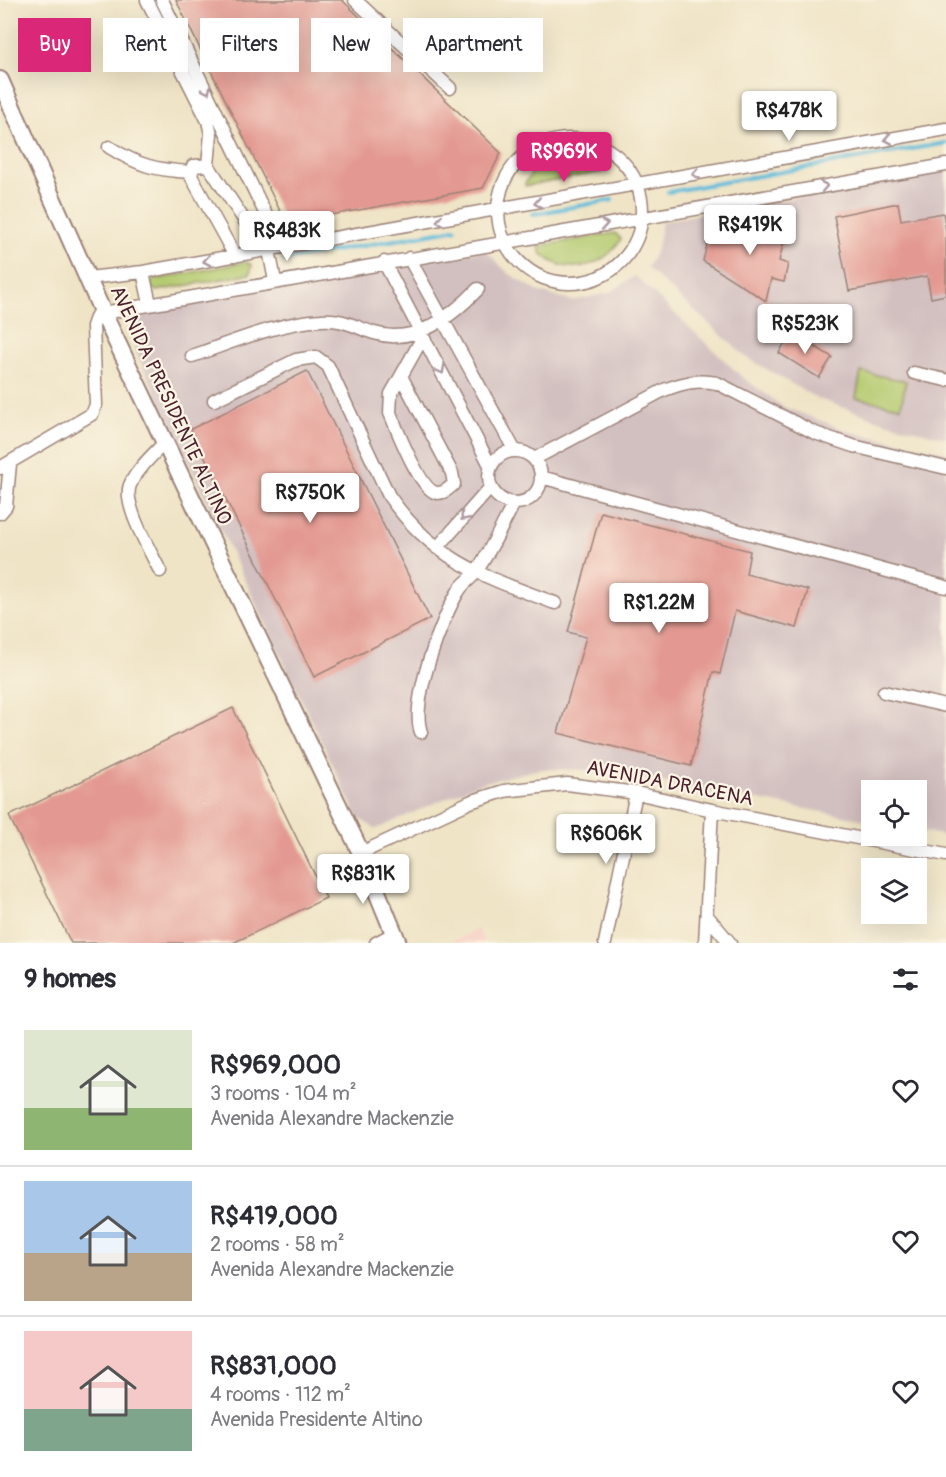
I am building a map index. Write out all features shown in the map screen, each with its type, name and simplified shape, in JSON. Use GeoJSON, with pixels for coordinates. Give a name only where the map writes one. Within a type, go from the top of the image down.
{"type":"FeatureCollection","features":[{"type":"Feature","properties":{"kind":"main road","name":"AVENIDA PRESIDENTE ALTINO"},"geometry":{"type":"LineString","coordinates":[[0,80],[104,313],[361,853],[395,939]]}},
{"type":"Feature","properties":{"kind":"street"},"geometry":{"type":"LineString","coordinates":[[147,0],[208,121],[211,134],[208,165],[252,232],[269,250]]}},
{"type":"Feature","properties":{"kind":"street"},"geometry":{"type":"LineString","coordinates":[[162,0],[268,219],[269,250],[275,281]]}},
{"type":"Feature","properties":{"kind":"street"},"geometry":{"type":"LineString","coordinates":[[355,0],[450,88]]}},
{"type":"Feature","properties":{"kind":"street"},"geometry":{"type":"LineString","coordinates":[[88,278],[143,272],[498,211],[946,129]]}},
{"type":"Feature","properties":{"kind":"street"},"geometry":{"type":"LineString","coordinates":[[556,141],[583,141],[600,146],[622,162],[637,184],[642,218],[633,246],[621,262],[606,274],[587,281],[568,283],[539,276],[522,265],[505,242],[498,211],[503,185],[512,169],[531,151],[556,141]]}},
{"type":"Feature","properties":{"kind":"street"},"geometry":{"type":"LineString","coordinates":[[109,147],[134,162],[158,170],[190,172]]}},
{"type":"Feature","properties":{"kind":"street"},"geometry":{"type":"LineString","coordinates":[[190,172],[193,166],[208,165]]}},
{"type":"Feature","properties":{"kind":"street"},"geometry":{"type":"LineString","coordinates":[[0,513],[6,506],[5,466],[92,414],[96,405],[93,326],[97,315],[275,281],[946,165]]}},
{"type":"Feature","properties":{"kind":"street"},"geometry":{"type":"LineString","coordinates":[[190,172],[235,256]]}},
{"type":"Feature","properties":{"kind":"street"},"geometry":{"type":"LineString","coordinates":[[409,258],[515,451]]}},
{"type":"Feature","properties":{"kind":"street"},"geometry":{"type":"LineString","coordinates":[[384,262],[491,467],[491,487],[436,548]]}},
{"type":"Feature","properties":{"kind":"street"},"geometry":{"type":"LineString","coordinates":[[143,272],[150,304]]}},
{"type":"Feature","properties":{"kind":"street"},"geometry":{"type":"LineString","coordinates":[[192,356],[263,332],[320,320],[354,324],[388,336],[422,334],[443,321],[478,289]]}},
{"type":"Feature","properties":{"kind":"street"},"geometry":{"type":"LineString","coordinates":[[402,378],[452,473],[454,483],[446,492],[437,493],[425,486],[390,413],[390,394],[402,378],[422,334]]}},
{"type":"Feature","properties":{"kind":"street"},"geometry":{"type":"LineString","coordinates":[[214,400],[296,360],[316,357],[328,366],[389,496],[402,515],[436,548],[476,573],[555,603]]}},
{"type":"Feature","properties":{"kind":"street"},"geometry":{"type":"LineString","coordinates":[[914,373],[946,380]]}},
{"type":"Feature","properties":{"kind":"street"},"geometry":{"type":"LineString","coordinates":[[534,459],[664,390],[701,380],[717,383],[815,433],[853,446],[946,468]]}},
{"type":"Feature","properties":{"kind":"street"},"geometry":{"type":"LineString","coordinates":[[160,571],[127,500],[129,486],[165,442]]}},
{"type":"Feature","properties":{"kind":"street"},"geometry":{"type":"LineString","coordinates":[[491,467],[505,453],[515,451],[534,459],[541,477],[533,496],[514,503],[505,501],[491,487]]}},
{"type":"Feature","properties":{"kind":"street"},"geometry":{"type":"LineString","coordinates":[[541,477],[946,587]]}},
{"type":"Feature","properties":{"kind":"street"},"geometry":{"type":"LineString","coordinates":[[421,732],[418,722],[418,703],[434,646],[459,590],[476,573],[514,503]]}},
{"type":"Feature","properties":{"kind":"street"},"geometry":{"type":"LineString","coordinates":[[884,692],[946,706]]}},
{"type":"Feature","properties":{"kind":"street","name":"AVENIDA DRACENA"},"geometry":{"type":"LineString","coordinates":[[361,853],[470,802],[504,790],[567,784],[636,793],[946,855]]}},
{"type":"Feature","properties":{"kind":"street"},"geometry":{"type":"LineString","coordinates":[[604,943],[636,793]]}},
{"type":"Feature","properties":{"kind":"street"},"geometry":{"type":"LineString","coordinates":[[705,943],[712,810]]}},
{"type":"Feature","properties":{"kind":"street"},"geometry":{"type":"LineString","coordinates":[[708,917],[730,943]]}},
{"type":"Feature","properties":{"kind":"street"},"geometry":{"type":"LineString","coordinates":[[376,943],[395,939]]}},
{"type":"Feature","properties":{"kind":"shaded area"},"geometry":{"type":"Polygon","coordinates":[[[946,171],[946,438],[885,422],[816,398],[746,357],[647,268],[657,249],[662,221],[946,171]]]}},
{"type":"Feature","properties":{"kind":"shaded area"},"geometry":{"type":"Polygon","coordinates":[[[485,250],[508,273],[539,292],[572,301],[609,293],[635,276],[742,377],[782,406],[850,432],[946,452],[946,836],[927,832],[927,780],[861,780],[861,819],[599,770],[540,769],[478,784],[376,829],[358,818],[135,350],[133,325],[152,310],[485,250]]]}},
{"type":"Feature","properties":{"kind":"shaded area"},"geometry":{"type":"Polygon","coordinates":[[[478,929],[485,943],[450,943],[478,929]]]}},
{"type":"Feature","properties":{"kind":"green space"},"geometry":{"type":"Polygon","coordinates":[[[580,154],[596,159],[603,167],[601,172],[525,186],[536,169],[548,160],[563,155],[580,154]]]}},
{"type":"Feature","properties":{"kind":"green space"},"geometry":{"type":"Polygon","coordinates":[[[615,233],[621,239],[614,249],[595,263],[584,266],[561,265],[540,252],[539,246],[615,233]]]}},
{"type":"Feature","properties":{"kind":"green space"},"geometry":{"type":"Polygon","coordinates":[[[246,262],[252,265],[250,274],[156,291],[149,285],[152,280],[246,262]]]}},
{"type":"Feature","properties":{"kind":"green space"},"geometry":{"type":"Polygon","coordinates":[[[861,372],[906,381],[901,407],[856,398],[861,372]]]}},
{"type":"Feature","properties":{"kind":"building"},"geometry":{"type":"Polygon","coordinates":[[[176,0],[342,0],[361,18],[311,18],[311,72],[391,72],[391,47],[403,59],[403,72],[417,72],[501,153],[483,188],[286,223],[212,72],[299,72],[299,18],[200,18],[200,49],[188,24],[188,18],[185,18],[176,0]]]}},
{"type":"Feature","properties":{"kind":"building"},"geometry":{"type":"Polygon","coordinates":[[[898,203],[901,220],[943,213],[946,231],[946,295],[931,298],[927,276],[849,291],[834,216],[898,203]]]}},
{"type":"Feature","properties":{"kind":"building"},"geometry":{"type":"Polygon","coordinates":[[[789,220],[779,261],[788,264],[784,282],[771,279],[766,301],[703,261],[709,236],[789,220]]]}},
{"type":"Feature","properties":{"kind":"building"},"geometry":{"type":"Polygon","coordinates":[[[791,332],[832,357],[819,378],[779,353],[791,332]]]}},
{"type":"Feature","properties":{"kind":"building"},"geometry":{"type":"Polygon","coordinates":[[[307,371],[430,619],[314,677],[191,429],[307,371]]]}},
{"type":"Feature","properties":{"kind":"building"},"geometry":{"type":"Polygon","coordinates":[[[601,512],[750,551],[746,574],[808,590],[797,628],[735,611],[720,674],[713,672],[691,766],[558,733],[586,637],[568,632],[601,512]]]}},
{"type":"Feature","properties":{"kind":"building"},"geometry":{"type":"Polygon","coordinates":[[[233,708],[326,898],[233,943],[71,943],[9,816],[233,708]]]}},
{"type":"Feature","properties":{"kind":"waterway"},"geometry":{"type":"LineString","coordinates":[[668,192],[946,143]]}},
{"type":"Feature","properties":{"kind":"waterway"},"geometry":{"type":"LineString","coordinates":[[533,214],[612,200]]}},
{"type":"Feature","properties":{"kind":"waterway"},"geometry":{"type":"LineString","coordinates":[[284,260],[456,229]]}}]}
